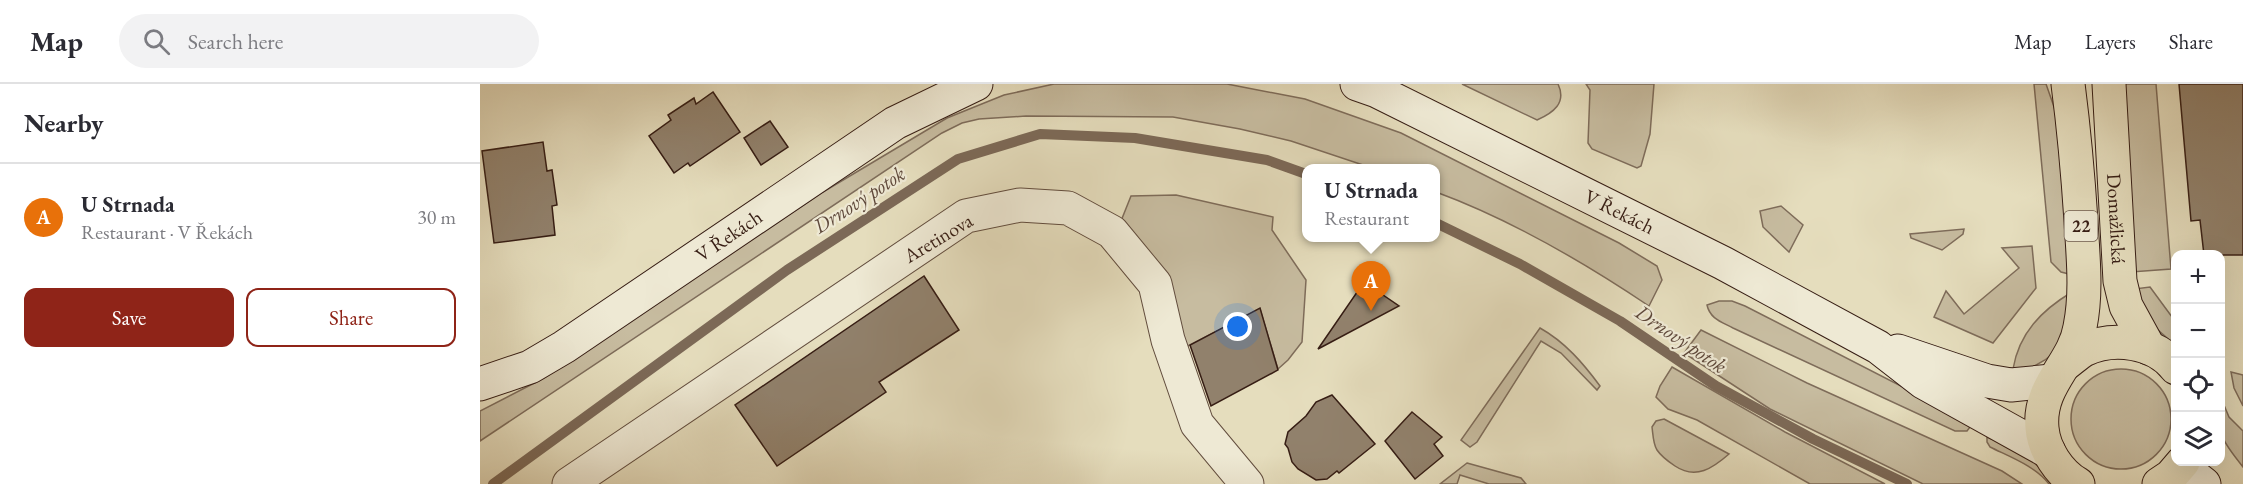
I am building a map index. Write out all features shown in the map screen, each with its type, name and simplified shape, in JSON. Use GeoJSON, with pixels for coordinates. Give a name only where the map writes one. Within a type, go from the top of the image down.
{"type":"FeatureCollection","features":[{"type":"Feature","properties":{"kind":"main road","name":"Domažlická"},"geometry":{"type":"LineString","coordinates":[[2068,84],[2075,142],[2085,284],[2080,329],[2043,404],[2042,428],[2049,452],[2059,468],[2078,484]]}},
{"type":"Feature","properties":{"kind":"main road","name":"Domažlická"},"geometry":{"type":"LineString","coordinates":[[2109,84],[2120,281],[2126,306],[2149,348]]}},
{"type":"Feature","properties":{"kind":"main road","name":"Domažlická"},"geometry":{"type":"LineString","coordinates":[[2058,373],[2083,351],[2104,343],[2127,342],[2149,348],[2171,362]]}},
{"type":"Feature","properties":{"kind":"street","name":"V Řekách"},"geometry":{"type":"LineString","coordinates":[[480,384],[531,367],[896,123],[976,84]]}},
{"type":"Feature","properties":{"kind":"street","name":"V Řekách"},"geometry":{"type":"LineString","coordinates":[[1357,84],[1377,91],[1566,183],[1723,263],[1878,346],[1923,382],[2049,452]]}},
{"type":"Feature","properties":{"kind":"street","name":"Aretinova"},"geometry":{"type":"LineString","coordinates":[[568,484],[966,216],[1020,205],[1068,208],[1112,232],[1155,284],[1168,340],[1197,424],[1247,484]]}},
{"type":"Feature","properties":{"kind":"street","name":"V Řekách"},"geometry":{"type":"LineString","coordinates":[[1878,346],[1906,353],[1988,381],[2011,385],[2058,373]]}},
{"type":"Feature","properties":{"kind":"shaded area"},"geometry":{"type":"Polygon","coordinates":[[[1054,84],[1227,84],[1305,99],[1401,133],[1619,243],[1657,266],[1662,280],[1649,306],[1546,243],[1492,215],[1440,194],[1440,164],[1360,164],[1291,141],[1173,117],[1026,116],[979,119],[962,123],[942,133],[480,441],[480,411],[544,378],[823,192],[947,118],[1004,95],[1054,84]]]}},
{"type":"Feature","properties":{"kind":"shaded area"},"geometry":{"type":"Polygon","coordinates":[[[1462,84],[1558,84],[1561,97],[1553,111],[1537,120],[1462,84]]]}},
{"type":"Feature","properties":{"kind":"shaded area"},"geometry":{"type":"Polygon","coordinates":[[[1586,84],[1654,84],[1650,134],[1641,166],[1637,168],[1592,149],[1588,143],[1590,90],[1586,84]]]}},
{"type":"Feature","properties":{"kind":"shaded area"},"geometry":{"type":"Polygon","coordinates":[[[2034,84],[2046,84],[2066,141],[2073,275],[2061,272],[2051,262],[2034,84]]]}},
{"type":"Feature","properties":{"kind":"shaded area"},"geometry":{"type":"Polygon","coordinates":[[[2120,84],[2156,84],[2171,269],[2131,272],[2120,84]]]}},
{"type":"Feature","properties":{"kind":"shaded area"},"geometry":{"type":"Polygon","coordinates":[[[1176,195],[1273,217],[1272,230],[1306,280],[1302,342],[1278,369],[1260,309],[1182,349],[1121,221],[1131,196],[1176,195]]]}},
{"type":"Feature","properties":{"kind":"shaded area"},"geometry":{"type":"Polygon","coordinates":[[[1781,206],[1803,225],[1789,252],[1763,227],[1760,211],[1781,206]]]}},
{"type":"Feature","properties":{"kind":"shaded area"},"geometry":{"type":"Polygon","coordinates":[[[1964,229],[1963,234],[1942,250],[1911,238],[1910,234],[1964,229]]]}},
{"type":"Feature","properties":{"kind":"shaded area"},"geometry":{"type":"Polygon","coordinates":[[[2032,246],[2036,288],[1993,343],[1934,317],[1946,291],[1964,314],[2019,268],[2002,248],[2032,246]]]}},
{"type":"Feature","properties":{"kind":"shaded area"},"geometry":{"type":"Polygon","coordinates":[[[2150,287],[2171,316],[2171,341],[2149,322],[2134,289],[2150,287]]]}},
{"type":"Feature","properties":{"kind":"shaded area"},"geometry":{"type":"Polygon","coordinates":[[[2072,292],[2072,316],[2056,351],[2029,369],[2013,369],[2026,334],[2042,315],[2072,292]]]}},
{"type":"Feature","properties":{"kind":"shaded area"},"geometry":{"type":"Polygon","coordinates":[[[1719,301],[1732,301],[1745,306],[1973,423],[1967,431],[1955,431],[1733,328],[1711,314],[1707,305],[1719,301]]]}},
{"type":"Feature","properties":{"kind":"shaded area"},"geometry":{"type":"Polygon","coordinates":[[[1540,328],[1573,354],[1600,386],[1597,390],[1561,353],[1541,341],[1477,442],[1470,447],[1461,440],[1540,328]]]}},
{"type":"Feature","properties":{"kind":"shaded area"},"geometry":{"type":"Polygon","coordinates":[[[1701,330],[1807,383],[2002,471],[2022,484],[1923,484],[1770,409],[1684,353],[1701,330]]]}},
{"type":"Feature","properties":{"kind":"shaded area"},"geometry":{"type":"Polygon","coordinates":[[[1672,367],[1785,432],[1885,484],[1810,484],[1697,420],[1668,409],[1656,397],[1672,367]]]}},
{"type":"Feature","properties":{"kind":"shaded area"},"geometry":{"type":"Polygon","coordinates":[[[2111,370],[2131,370],[2149,378],[2162,391],[2170,409],[2170,429],[2162,447],[2149,460],[2131,468],[2111,468],[2093,460],[2080,447],[2072,429],[2072,409],[2080,391],[2093,378],[2111,370]]]}},
{"type":"Feature","properties":{"kind":"shaded area"},"geometry":{"type":"Polygon","coordinates":[[[2231,372],[2243,375],[2243,406],[2234,388],[2231,372]]]}},
{"type":"Feature","properties":{"kind":"shaded area"},"geometry":{"type":"Polygon","coordinates":[[[2225,408],[2229,417],[2243,431],[2243,467],[2225,442],[2225,408]]]}},
{"type":"Feature","properties":{"kind":"shaded area"},"geometry":{"type":"Polygon","coordinates":[[[1664,419],[1729,454],[1710,468],[1697,472],[1690,472],[1675,466],[1665,459],[1654,442],[1652,427],[1656,421],[1664,419]]]}},
{"type":"Feature","properties":{"kind":"shaded area"},"geometry":{"type":"Polygon","coordinates":[[[1987,437],[2024,455],[2055,484],[2049,484],[2029,467],[1990,447],[1987,437]]]}},
{"type":"Feature","properties":{"kind":"shaded area"},"geometry":{"type":"Polygon","coordinates":[[[1467,463],[1521,478],[1526,484],[1489,484],[1460,475],[1457,484],[1440,484],[1467,463]]]}},
{"type":"Feature","properties":{"kind":"building"},"geometry":{"type":"Polygon","coordinates":[[[2179,84],[2243,84],[2243,255],[2225,255],[2225,250],[2203,250],[2200,220],[2191,221],[2179,84]]]}},
{"type":"Feature","properties":{"kind":"building"},"geometry":{"type":"Polygon","coordinates":[[[713,92],[740,132],[690,166],[688,163],[674,173],[649,136],[671,120],[668,115],[694,98],[696,104],[713,92]]]}},
{"type":"Feature","properties":{"kind":"building"},"geometry":{"type":"Polygon","coordinates":[[[770,121],[788,147],[761,165],[744,138],[770,121]]]}},
{"type":"Feature","properties":{"kind":"building"},"geometry":{"type":"Polygon","coordinates":[[[543,142],[547,171],[552,170],[557,205],[552,206],[555,235],[494,243],[482,151],[543,142]]]}},
{"type":"Feature","properties":{"kind":"building"},"geometry":{"type":"Polygon","coordinates":[[[924,276],[959,330],[879,382],[886,392],[777,466],[735,405],[924,276]]]}},
{"type":"Feature","properties":{"kind":"building"},"geometry":{"type":"Polygon","coordinates":[[[1364,282],[1399,306],[1318,349],[1364,282]]]}},
{"type":"Feature","properties":{"kind":"building"},"geometry":{"type":"Polygon","coordinates":[[[1260,308],[1278,370],[1211,406],[1190,345],[1260,308]]]}},
{"type":"Feature","properties":{"kind":"building"},"geometry":{"type":"Polygon","coordinates":[[[1332,395],[1375,444],[1339,473],[1337,471],[1327,479],[1316,480],[1298,469],[1292,462],[1285,444],[1288,432],[1306,416],[1316,402],[1332,395]]]}},
{"type":"Feature","properties":{"kind":"building"},"geometry":{"type":"Polygon","coordinates":[[[1412,412],[1442,437],[1434,444],[1443,456],[1415,479],[1385,441],[1412,412]]]}},
{"type":"Feature","properties":{"kind":"waterway","name":"Drnový potok"},"geometry":{"type":"LineString","coordinates":[[493,484],[787,270],[958,159],[1040,134],[1135,138],[1267,160],[1302,173]]}},
{"type":"Feature","properties":{"kind":"waterway","name":"Drnový potok"},"geometry":{"type":"LineString","coordinates":[[1440,225],[1520,264],[1620,321],[1716,386],[1813,439],[1907,484]]}},
{"type":"Feature","properties":{"kind":"place","name":"U Strnada"},"geometry":{"type":"Point","coordinates":[1371,311]}}]}
